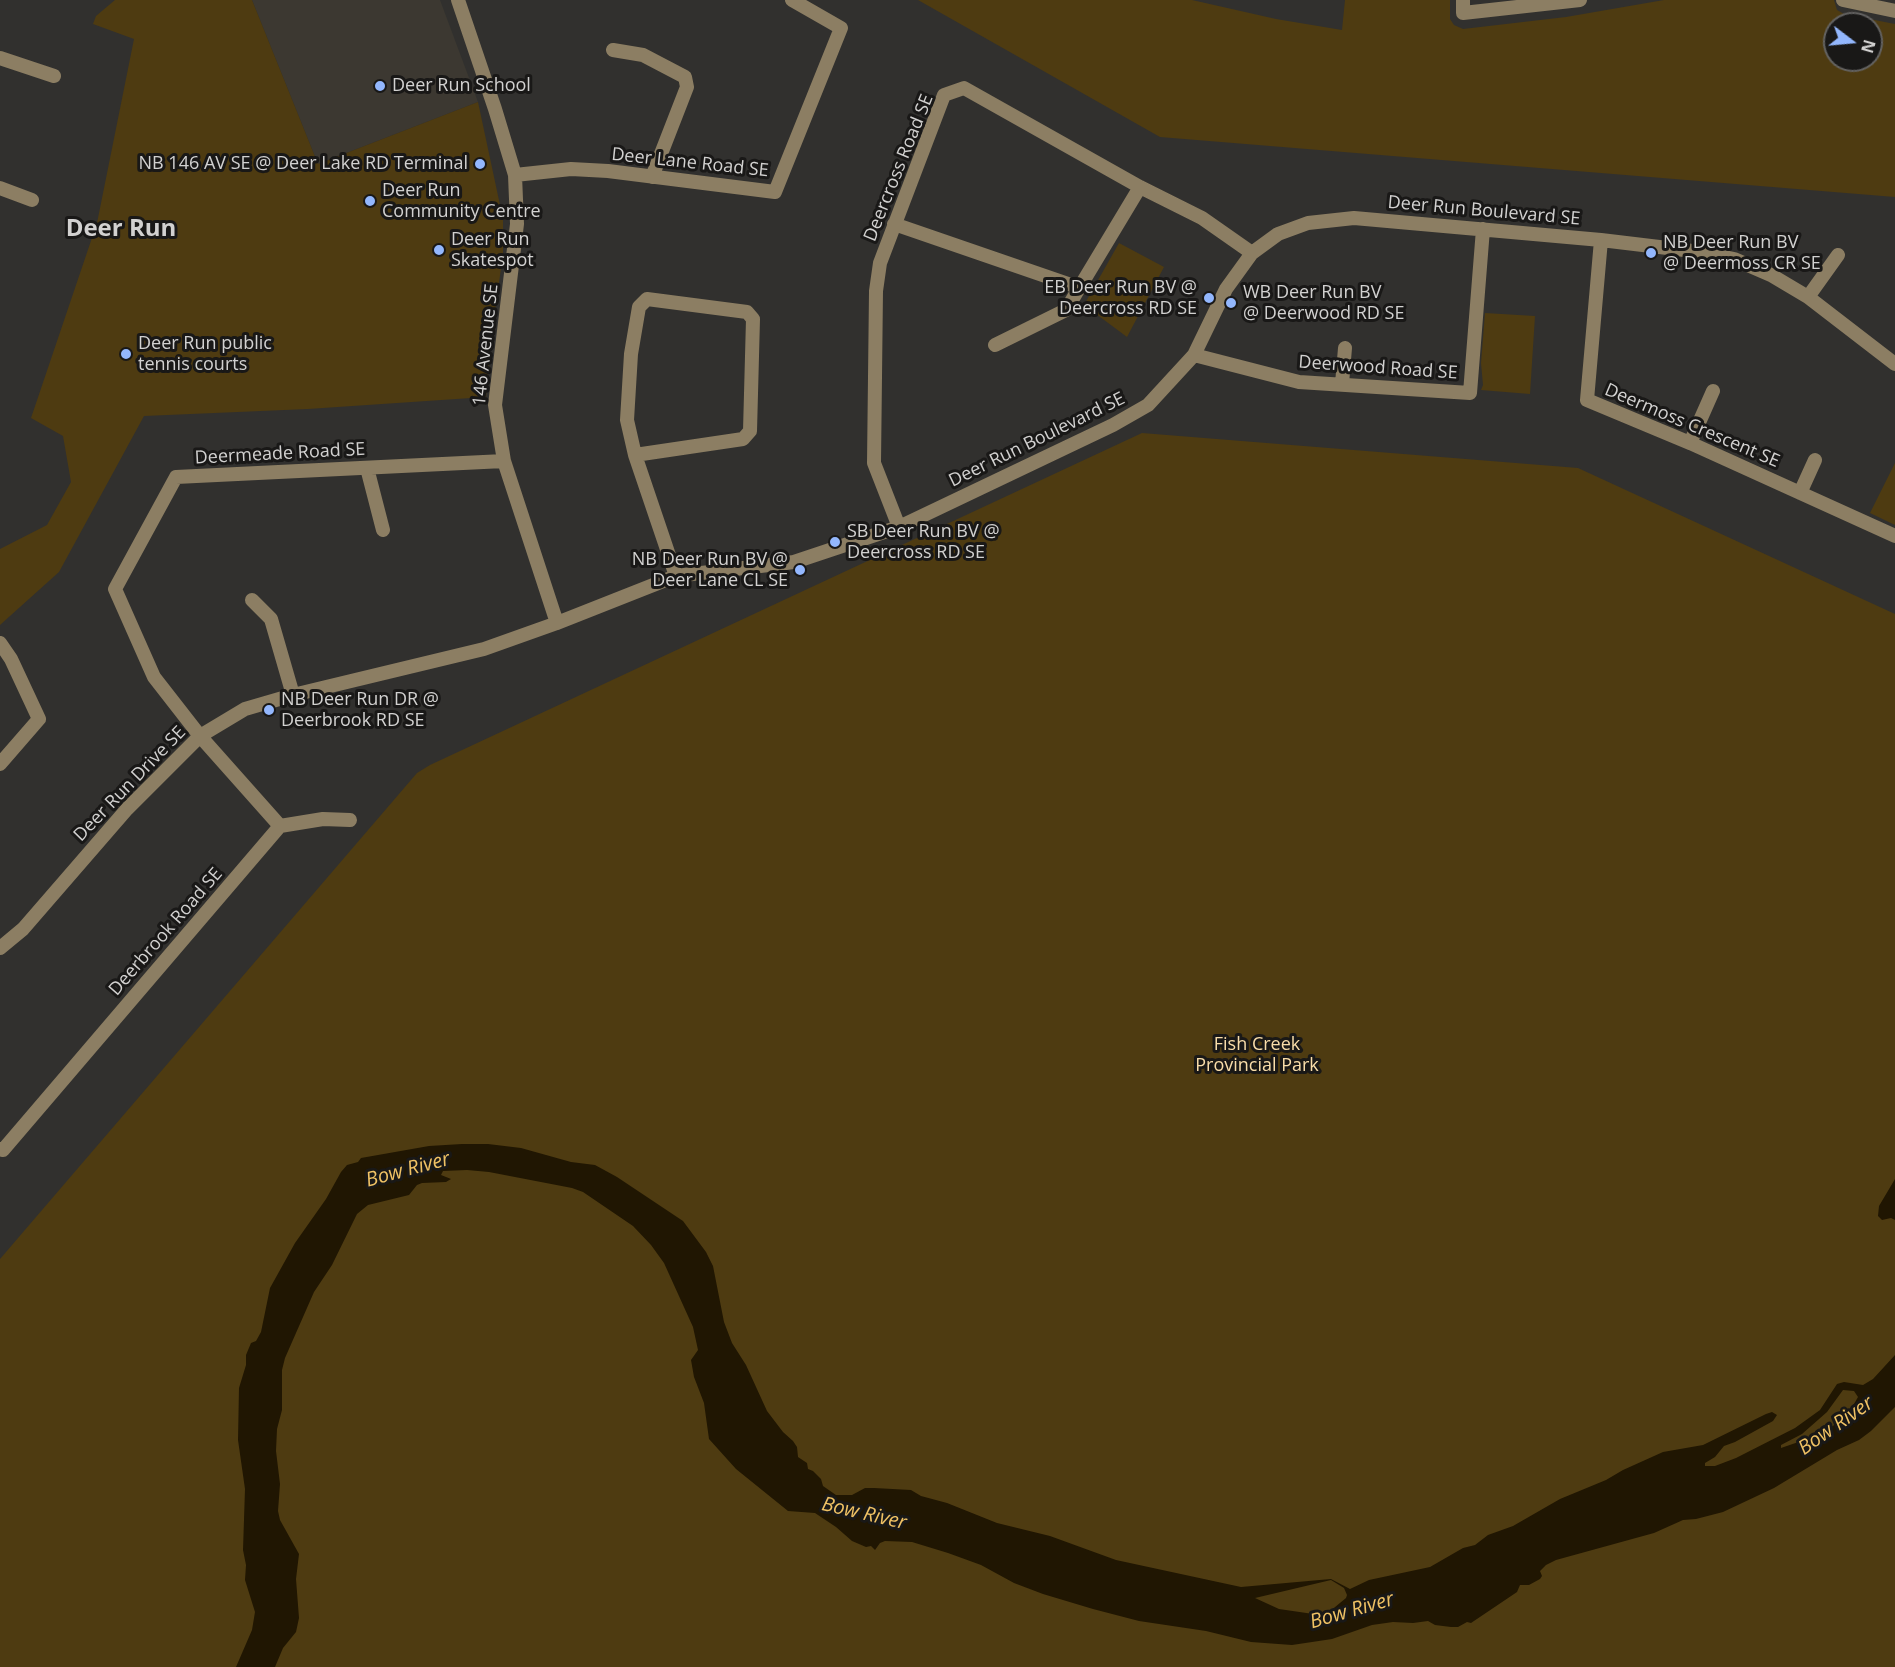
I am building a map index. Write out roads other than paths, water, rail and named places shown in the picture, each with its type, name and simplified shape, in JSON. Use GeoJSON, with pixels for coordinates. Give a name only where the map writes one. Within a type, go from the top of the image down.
{"type":"FeatureCollection","features":[{"type":"Feature","properties":{"kind":"street","name":"146 Avenue SE"},"geometry":{"type":"LineString","coordinates":[[458,0],[515,175],[517,224],[495,405],[504,461],[557,623]]}},
{"type":"Feature","properties":{"kind":"street","name":"Deer Lane Road SE"},"geometry":{"type":"LineString","coordinates":[[515,175],[571,169],[608,171],[775,192],[841,28],[792,0]]}},
{"type":"Feature","properties":{"kind":"street"},"geometry":{"type":"LineString","coordinates":[[1463,0],[1463,14],[1580,0]]}},
{"type":"Feature","properties":{"kind":"street"},"geometry":{"type":"LineString","coordinates":[[1844,0],[1895,11]]}},
{"type":"Feature","properties":{"kind":"street"},"geometry":{"type":"LineString","coordinates":[[613,50],[643,55],[685,77],[687,87],[652,177]]}},
{"type":"Feature","properties":{"kind":"street"},"geometry":{"type":"LineString","coordinates":[[0,57],[54,76]]}},
{"type":"Feature","properties":{"kind":"street","name":"Deercross Road SE"},"geometry":{"type":"LineString","coordinates":[[899,526],[874,463],[876,291],[880,263],[944,95],[964,88],[1140,187],[1202,218],[1252,254]]}},
{"type":"Feature","properties":{"kind":"street"},"geometry":{"type":"LineString","coordinates":[[995,345],[1066,310],[1140,187]]}},
{"type":"Feature","properties":{"kind":"street"},"geometry":{"type":"LineString","coordinates":[[0,188],[32,200]]}},
{"type":"Feature","properties":{"kind":"street","name":"Deer Run Boulevard SE"},"geometry":{"type":"LineString","coordinates":[[557,623],[676,576],[794,562],[899,526],[1113,425],[1148,405],[1194,355],[1226,289],[1252,254],[1278,234],[1308,223],[1354,218],[1601,240],[1701,252],[1734,259],[1771,275],[1808,297],[1895,364]]}},
{"type":"Feature","properties":{"kind":"street"},"geometry":{"type":"LineString","coordinates":[[894,225],[1080,288]]}},
{"type":"Feature","properties":{"kind":"street","name":"Deerwood Road SE"},"geometry":{"type":"LineString","coordinates":[[1194,355],[1299,382],[1470,393],[1483,229]]}},
{"type":"Feature","properties":{"kind":"street","name":"Deermoss Crescent SE"},"geometry":{"type":"LineString","coordinates":[[1601,240],[1587,400],[1690,443],[1895,536]]}},
{"type":"Feature","properties":{"kind":"street"},"geometry":{"type":"LineString","coordinates":[[1808,297],[1838,255]]}},
{"type":"Feature","properties":{"kind":"street"},"geometry":{"type":"LineString","coordinates":[[635,455],[743,439],[750,431],[753,319],[747,312],[647,299],[639,307],[631,354],[627,420],[635,455],[676,576]]}},
{"type":"Feature","properties":{"kind":"street"},"geometry":{"type":"LineString","coordinates":[[1342,384],[1345,348]]}},
{"type":"Feature","properties":{"kind":"street"},"geometry":{"type":"LineString","coordinates":[[1690,443],[1713,391]]}},
{"type":"Feature","properties":{"kind":"street"},"geometry":{"type":"LineString","coordinates":[[1800,493],[1815,460]]}},
{"type":"Feature","properties":{"kind":"street","name":"Deermeade Road SE"},"geometry":{"type":"LineString","coordinates":[[200,736],[154,677],[115,589],[176,477],[504,461]]}},
{"type":"Feature","properties":{"kind":"street"},"geometry":{"type":"LineString","coordinates":[[367,468],[382,530]]}},
{"type":"Feature","properties":{"kind":"street"},"geometry":{"type":"LineString","coordinates":[[252,600],[271,619],[293,695]]}},
{"type":"Feature","properties":{"kind":"street","name":"Deer Run Drive SE"},"geometry":{"type":"LineString","coordinates":[[0,948],[23,929],[127,809],[200,736],[245,709],[293,695],[484,649],[557,623]]}},
{"type":"Feature","properties":{"kind":"street"},"geometry":{"type":"LineString","coordinates":[[0,642],[11,659],[39,719],[0,764]]}},
{"type":"Feature","properties":{"kind":"street"},"geometry":{"type":"LineString","coordinates":[[200,736],[280,826],[323,819],[350,820]]}},
{"type":"Feature","properties":{"kind":"street","name":"Deerbrook Road SE"},"geometry":{"type":"LineString","coordinates":[[0,1149],[3,1150],[280,826]]}},
{"type":"Feature","properties":{"kind":"water","name":"Bow River"},"geometry":{"type":"Polygon","coordinates":[[[488,1144],[521,1148],[571,1162],[595,1165],[683,1221],[706,1252],[713,1266],[724,1322],[732,1343],[746,1365],[767,1411],[793,1441],[797,1447],[798,1457],[807,1463],[808,1469],[821,1479],[823,1486],[836,1495],[852,1495],[865,1488],[911,1490],[921,1496],[947,1503],[997,1523],[1050,1536],[1116,1560],[1241,1587],[1331,1579],[1350,1589],[1369,1580],[1430,1567],[1463,1548],[1475,1545],[1488,1535],[1513,1526],[1560,1499],[1606,1480],[1663,1452],[1703,1445],[1766,1414],[1772,1412],[1777,1415],[1773,1421],[1724,1446],[1715,1457],[1705,1463],[1705,1466],[1715,1466],[1795,1428],[1820,1410],[1837,1384],[1844,1382],[1863,1385],[1873,1379],[1895,1355],[1895,1407],[1859,1440],[1837,1450],[1774,1488],[1723,1512],[1683,1520],[1654,1533],[1556,1560],[1546,1565],[1540,1571],[1542,1576],[1540,1579],[1529,1585],[1520,1585],[1517,1592],[1471,1623],[1451,1627],[1435,1625],[1428,1621],[1393,1622],[1372,1625],[1332,1639],[1292,1645],[1251,1642],[1206,1631],[1139,1621],[1093,1609],[1043,1594],[1014,1583],[981,1565],[912,1542],[885,1541],[880,1543],[875,1550],[871,1546],[866,1547],[852,1541],[815,1513],[788,1511],[736,1469],[709,1439],[704,1403],[694,1377],[691,1360],[698,1350],[693,1327],[664,1263],[633,1226],[583,1192],[572,1188],[489,1172],[443,1171],[441,1175],[451,1179],[446,1182],[422,1183],[417,1185],[409,1195],[368,1205],[357,1214],[332,1265],[314,1292],[285,1358],[282,1370],[282,1410],[277,1429],[276,1451],[280,1484],[278,1511],[280,1520],[299,1554],[296,1579],[299,1618],[296,1632],[283,1648],[275,1667],[236,1667],[252,1630],[255,1612],[245,1580],[246,1565],[243,1550],[245,1489],[238,1440],[239,1388],[246,1365],[246,1355],[251,1343],[256,1341],[261,1332],[270,1288],[295,1243],[347,1165],[358,1162],[361,1158],[429,1146],[488,1144]],[[1843,1390],[1827,1412],[1802,1434],[1781,1445],[1781,1448],[1813,1437],[1833,1426],[1858,1397],[1854,1391],[1843,1390]],[[1331,1580],[1255,1598],[1279,1609],[1320,1615],[1329,1612],[1347,1595],[1344,1588],[1331,1580]]]}},
{"type":"Feature","properties":{"kind":"water"},"geometry":{"type":"Polygon","coordinates":[[[1895,1179],[1895,1220],[1891,1218],[1882,1220],[1878,1216],[1879,1206],[1895,1179]]]}},
{"type":"Feature","properties":{"kind":"place","name":"Deer Run School"},"geometry":{"type":"Point","coordinates":[380,86]}},
{"type":"Feature","properties":{"kind":"place","name":"NB 146 AV SE @ Deer Lake RD Terminal"},"geometry":{"type":"Point","coordinates":[480,164]}},
{"type":"Feature","properties":{"kind":"place","name":"Deer Run Community Centre"},"geometry":{"type":"Point","coordinates":[370,201]}},
{"type":"Feature","properties":{"kind":"place","name":"Deer Run Skatespot"},"geometry":{"type":"Point","coordinates":[439,250]}},
{"type":"Feature","properties":{"kind":"place","name":"NB Deer Run BV @ Deermoss CR SE"},"geometry":{"type":"Point","coordinates":[1651,253]}},
{"type":"Feature","properties":{"kind":"place","name":"EB Deer Run BV @ Deercross RD SE"},"geometry":{"type":"Point","coordinates":[1209,298]}},
{"type":"Feature","properties":{"kind":"place","name":"WB Deer Run BV @ Deerwood RD SE"},"geometry":{"type":"Point","coordinates":[1231,303]}},
{"type":"Feature","properties":{"kind":"place","name":"Deer Run public tennis courts"},"geometry":{"type":"Point","coordinates":[126,354]}},
{"type":"Feature","properties":{"kind":"place","name":"SB Deer Run BV @ Deercross RD SE"},"geometry":{"type":"Point","coordinates":[835,542]}},
{"type":"Feature","properties":{"kind":"place","name":"NB Deer Run BV @ Deer Lane CL SE"},"geometry":{"type":"Point","coordinates":[800,570]}},
{"type":"Feature","properties":{"kind":"place","name":"NB Deer Run DR @ Deerbrook RD SE"},"geometry":{"type":"Point","coordinates":[269,710]}},
{"type":"Feature","properties":{"kind":"district","name":"Deer Run"},"geometry":{"type":"Point","coordinates":[121,229]}},
{"type":"Feature","properties":{"kind":"park label","name":"Fish Creek Provincial Park"},"geometry":{"type":"Point","coordinates":[1257,1055]}}]}
